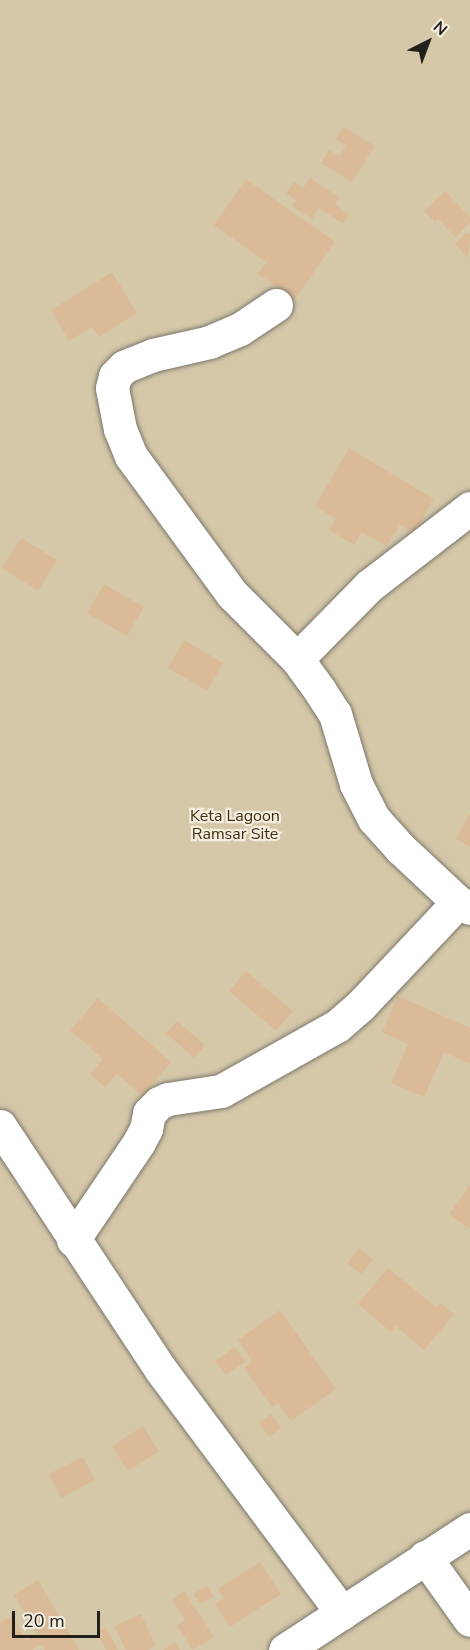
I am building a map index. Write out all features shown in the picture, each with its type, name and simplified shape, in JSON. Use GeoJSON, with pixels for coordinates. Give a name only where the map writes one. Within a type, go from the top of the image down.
{"type":"FeatureCollection","features":[{"type":"Feature","properties":{"kind":"street"},"geometry":{"type":"LineString","coordinates":[[74,1240],[139,1142],[146,1129],[149,1113],[159,1103],[168,1099],[220,1091],[337,1026],[464,905],[400,848],[374,819],[356,784],[334,714],[297,659],[232,594],[131,456],[120,429],[112,388],[115,376],[135,360],[210,342],[240,329],[276,304]]}},
{"type":"Feature","properties":{"kind":"street"},"geometry":{"type":"LineString","coordinates":[[297,659],[370,585],[470,508]]}},
{"type":"Feature","properties":{"kind":"street"},"geometry":{"type":"LineString","coordinates":[[0,1125],[161,1371],[342,1613]]}},
{"type":"Feature","properties":{"kind":"street"},"geometry":{"type":"LineString","coordinates":[[285,1650],[470,1529]]}},
{"type":"Feature","properties":{"kind":"street"},"geometry":{"type":"LineString","coordinates":[[426,1557],[470,1620]]}},
{"type":"Feature","properties":{"kind":"green space","name":"Keta Lagoon Ramsar Site"},"geometry":{"type":"Polygon","coordinates":[[[0,0],[470,0],[470,1650],[0,1650],[0,0]]]}},
{"type":"Feature","properties":{"kind":"building"},"geometry":{"type":"Polygon","coordinates":[[[344,127],[375,146],[352,182],[321,163],[329,150],[339,156],[346,146],[336,139],[344,127]]]}},
{"type":"Feature","properties":{"kind":"building"},"geometry":{"type":"Polygon","coordinates":[[[310,178],[340,198],[335,204],[349,214],[343,224],[319,208],[312,219],[292,206],[296,200],[286,193],[294,182],[303,188],[310,178]]]}},
{"type":"Feature","properties":{"kind":"building"},"geometry":{"type":"Polygon","coordinates":[[[246,179],[335,242],[295,299],[258,274],[266,262],[214,225],[246,179]]]}},
{"type":"Feature","properties":{"kind":"building"},"geometry":{"type":"Polygon","coordinates":[[[445,191],[470,217],[470,223],[455,237],[438,219],[435,222],[424,211],[445,191]]]}},
{"type":"Feature","properties":{"kind":"building"},"geometry":{"type":"Polygon","coordinates":[[[467,232],[470,234],[468,258],[455,244],[467,232]]]}},
{"type":"Feature","properties":{"kind":"building"},"geometry":{"type":"Polygon","coordinates":[[[112,272],[137,313],[99,337],[92,327],[69,341],[51,310],[112,272]]]}},
{"type":"Feature","properties":{"kind":"building"},"geometry":{"type":"Polygon","coordinates":[[[349,448],[434,499],[414,533],[400,525],[387,546],[362,532],[354,545],[329,530],[336,519],[315,506],[349,448]]]}},
{"type":"Feature","properties":{"kind":"building"},"geometry":{"type":"Polygon","coordinates":[[[21,538],[57,560],[38,591],[2,568],[21,538]]]}},
{"type":"Feature","properties":{"kind":"building"},"geometry":{"type":"Polygon","coordinates":[[[104,584],[144,607],[127,636],[87,613],[104,584]]]}},
{"type":"Feature","properties":{"kind":"building"},"geometry":{"type":"Polygon","coordinates":[[[184,640],[223,663],[207,691],[168,668],[184,640]]]}},
{"type":"Feature","properties":{"kind":"building"},"geometry":{"type":"Polygon","coordinates":[[[470,813],[470,847],[456,839],[470,813]]]}},
{"type":"Feature","properties":{"kind":"building"},"geometry":{"type":"Polygon","coordinates":[[[246,971],[293,1011],[276,1031],[229,991],[246,971]]]}},
{"type":"Feature","properties":{"kind":"building"},"geometry":{"type":"Polygon","coordinates":[[[398,996],[470,1028],[470,1064],[444,1052],[424,1097],[391,1083],[408,1044],[382,1032],[398,996]]]}},
{"type":"Feature","properties":{"kind":"building"},"geometry":{"type":"Polygon","coordinates":[[[98,998],[171,1062],[143,1096],[117,1074],[105,1087],[90,1074],[103,1059],[70,1030],[98,998]]]}},
{"type":"Feature","properties":{"kind":"building"},"geometry":{"type":"Polygon","coordinates":[[[177,1021],[205,1045],[194,1058],[166,1033],[177,1021]]]}},
{"type":"Feature","properties":{"kind":"building"},"geometry":{"type":"Polygon","coordinates":[[[470,1185],[470,1229],[449,1214],[470,1185]]]}},
{"type":"Feature","properties":{"kind":"building"},"geometry":{"type":"Polygon","coordinates":[[[359,1248],[373,1260],[361,1274],[347,1263],[359,1248]]]}},
{"type":"Feature","properties":{"kind":"building"},"geometry":{"type":"Polygon","coordinates":[[[388,1268],[436,1307],[440,1303],[454,1314],[424,1350],[396,1326],[391,1332],[358,1304],[388,1268]]]}},
{"type":"Feature","properties":{"kind":"building"},"geometry":{"type":"Polygon","coordinates":[[[280,1310],[336,1389],[291,1421],[278,1403],[272,1407],[244,1368],[252,1361],[238,1340],[280,1310]]]}},
{"type":"Feature","properties":{"kind":"building"},"geometry":{"type":"Polygon","coordinates":[[[235,1347],[245,1362],[226,1375],[215,1361],[235,1347]]]}},
{"type":"Feature","properties":{"kind":"building"},"geometry":{"type":"Polygon","coordinates":[[[271,1414],[281,1428],[269,1437],[259,1423],[271,1414]]]}},
{"type":"Feature","properties":{"kind":"building"},"geometry":{"type":"Polygon","coordinates":[[[143,1426],[159,1451],[128,1471],[112,1446],[143,1426]]]}},
{"type":"Feature","properties":{"kind":"building"},"geometry":{"type":"Polygon","coordinates":[[[83,1457],[95,1480],[61,1498],[49,1474],[83,1457]]]}},
{"type":"Feature","properties":{"kind":"building"},"geometry":{"type":"Polygon","coordinates":[[[260,1562],[281,1594],[230,1627],[215,1604],[224,1598],[218,1589],[260,1562]]]}},
{"type":"Feature","properties":{"kind":"building"},"geometry":{"type":"Polygon","coordinates":[[[38,1580],[79,1650],[45,1650],[42,1645],[32,1650],[0,1650],[0,1623],[12,1616],[26,1641],[37,1634],[14,1595],[38,1580]]]}},
{"type":"Feature","properties":{"kind":"building"},"geometry":{"type":"Polygon","coordinates":[[[207,1586],[214,1596],[200,1604],[193,1594],[207,1586]]]}},
{"type":"Feature","properties":{"kind":"building"},"geometry":{"type":"Polygon","coordinates":[[[184,1591],[214,1637],[193,1650],[177,1626],[185,1620],[172,1600],[184,1591]]]}},
{"type":"Feature","properties":{"kind":"building"},"geometry":{"type":"Polygon","coordinates":[[[141,1614],[156,1646],[148,1650],[126,1650],[114,1626],[141,1614]]]}},
{"type":"Feature","properties":{"kind":"building"},"geometry":{"type":"Polygon","coordinates":[[[106,1628],[118,1650],[106,1650],[97,1632],[106,1628]]]}},
{"type":"Feature","properties":{"kind":"building"},"geometry":{"type":"Polygon","coordinates":[[[175,1642],[180,1650],[163,1650],[175,1642]]]}}]}
